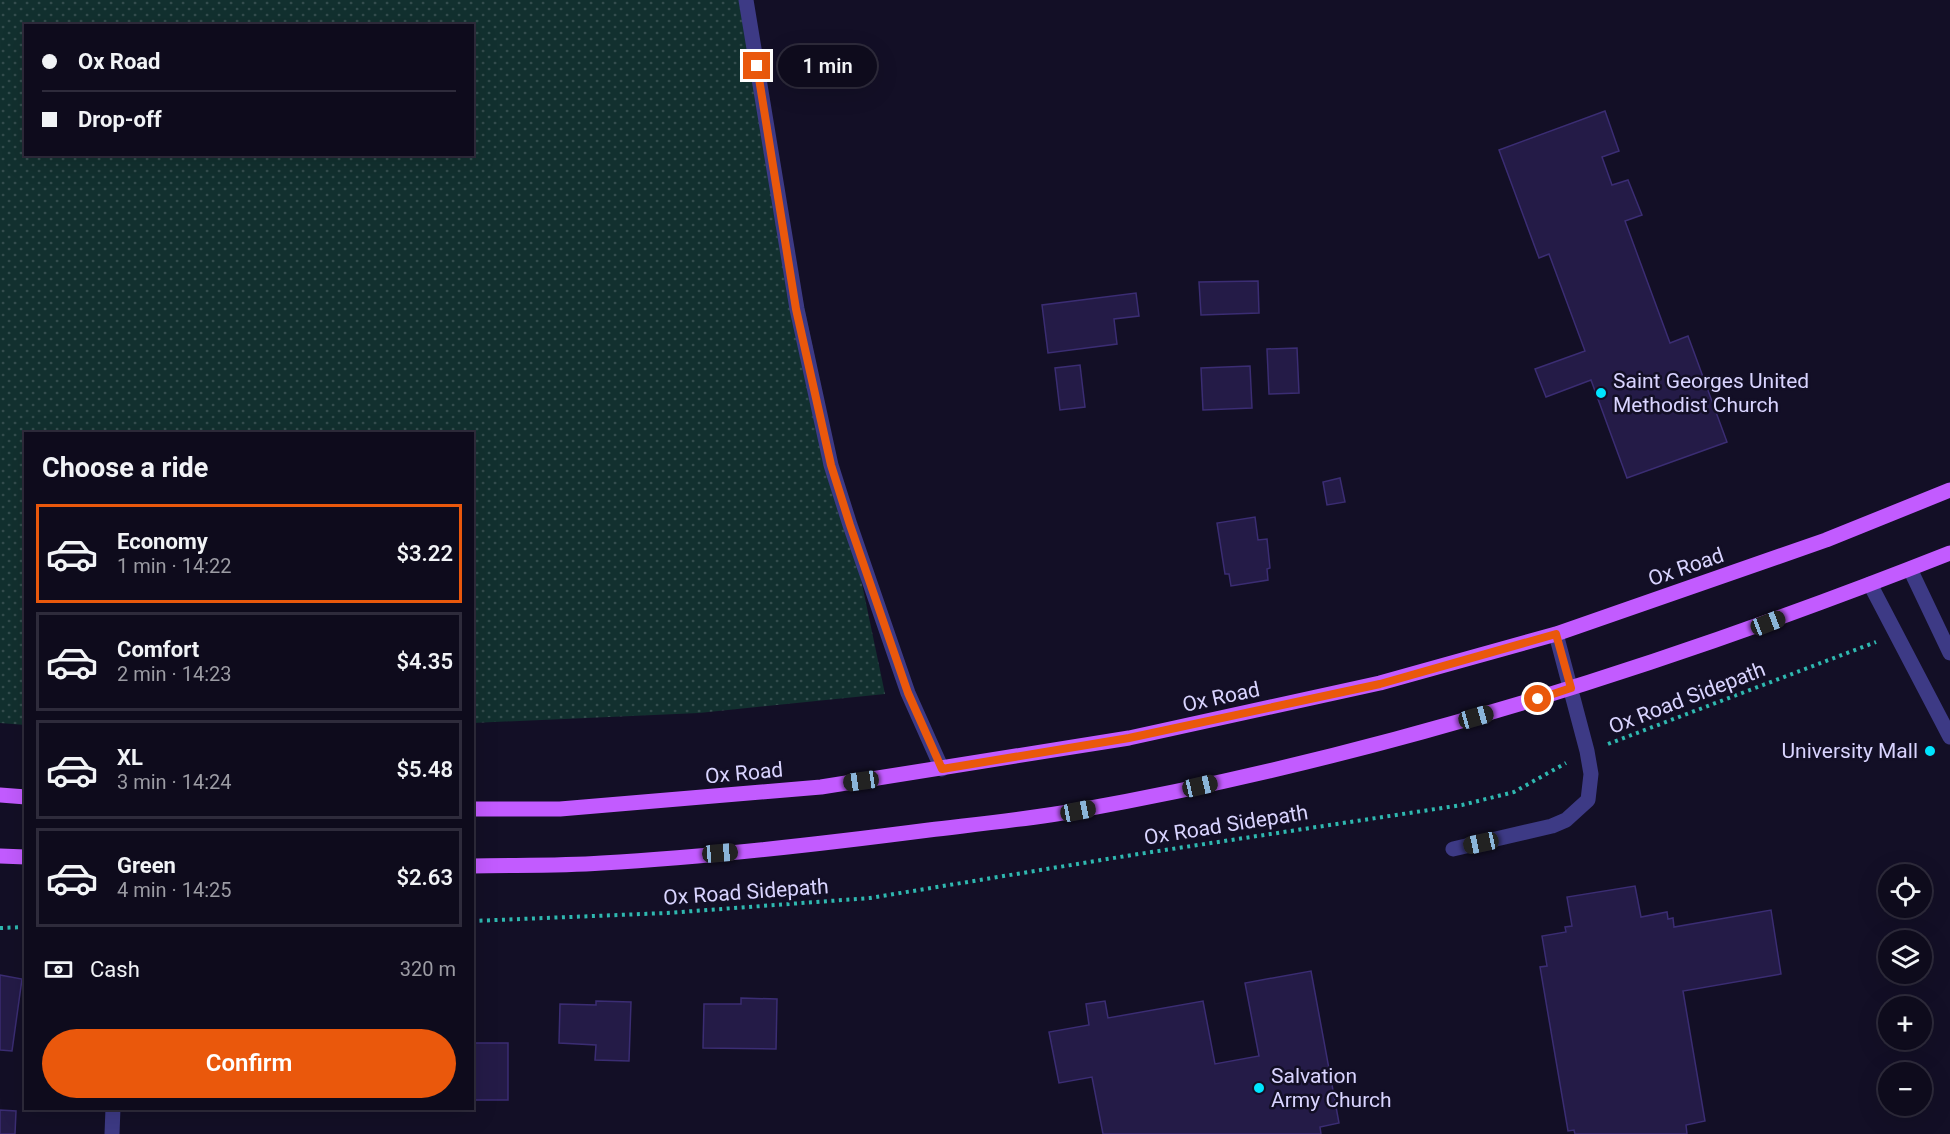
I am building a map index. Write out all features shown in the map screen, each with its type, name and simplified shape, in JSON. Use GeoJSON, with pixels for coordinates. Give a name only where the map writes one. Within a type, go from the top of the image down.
{"type":"FeatureCollection","features":[{"type":"Feature","properties":{"kind":"main road","name":"Ox Road"},"geometry":{"type":"LineString","coordinates":[[474,808],[572,808],[821,787],[1129,738],[1380,684],[1556,634],[1826,540],[1950,490]]}},
{"type":"Feature","properties":{"kind":"main road"},"geometry":{"type":"LineString","coordinates":[[474,866],[602,863],[815,845],[1078,811],[1200,786],[1431,730],[1571,688],[1748,630],[1950,553]]}},
{"type":"Feature","properties":{"kind":"main road"},"geometry":{"type":"LineString","coordinates":[[0,795],[24,797]]}},
{"type":"Feature","properties":{"kind":"main road"},"geometry":{"type":"LineString","coordinates":[[0,856],[24,857]]}},
{"type":"Feature","properties":{"kind":"street"},"geometry":{"type":"LineString","coordinates":[[746,0],[796,309],[831,465],[908,693],[942,769]]}},
{"type":"Feature","properties":{"kind":"street"},"geometry":{"type":"LineString","coordinates":[[1910,569],[1950,652]]}},
{"type":"Feature","properties":{"kind":"street"},"geometry":{"type":"LineString","coordinates":[[1870,584],[1950,737]]}},
{"type":"Feature","properties":{"kind":"street"},"geometry":{"type":"LineString","coordinates":[[1454,849],[1551,826],[1566,820],[1588,800],[1591,774],[1587,751],[1556,634]]}},
{"type":"Feature","properties":{"kind":"street"},"geometry":{"type":"LineString","coordinates":[[112,1134],[113,1110]]}},
{"type":"Feature","properties":{"kind":"path","name":"Ox Road Sidepath"},"geometry":{"type":"LineString","coordinates":[[474,921],[667,913],[870,898],[1132,855],[1462,805],[1514,792],[1587,751],[1896,634]]}},
{"type":"Feature","properties":{"kind":"path"},"geometry":{"type":"LineString","coordinates":[[0,927],[24,927]]}},
{"type":"Feature","properties":{"kind":"green space"},"geometry":{"type":"Polygon","coordinates":[[[0,0],[740,0],[885,694],[699,713],[474,723],[474,432],[24,432],[24,725],[0,723],[0,0]]]}},
{"type":"Feature","properties":{"kind":"building"},"geometry":{"type":"Polygon","coordinates":[[[1605,111],[1619,151],[1602,157],[1612,185],[1628,180],[1642,215],[1625,221],[1670,343],[1688,336],[1727,442],[1627,478],[1591,380],[1546,397],[1535,369],[1585,351],[1549,254],[1539,258],[1499,150],[1605,111]]]}},
{"type":"Feature","properties":{"kind":"building"},"geometry":{"type":"Polygon","coordinates":[[[1258,281],[1259,313],[1201,315],[1199,282],[1258,281]]]}},
{"type":"Feature","properties":{"kind":"building"},"geometry":{"type":"Polygon","coordinates":[[[1136,293],[1139,316],[1114,319],[1117,344],[1048,353],[1042,305],[1136,293]]]}},
{"type":"Feature","properties":{"kind":"building"},"geometry":{"type":"Polygon","coordinates":[[[1297,348],[1299,393],[1269,394],[1267,349],[1297,348]]]}},
{"type":"Feature","properties":{"kind":"building"},"geometry":{"type":"Polygon","coordinates":[[[1080,365],[1085,407],[1060,410],[1055,368],[1080,365]]]}},
{"type":"Feature","properties":{"kind":"building"},"geometry":{"type":"Polygon","coordinates":[[[1250,366],[1252,408],[1203,410],[1201,368],[1250,366]]]}},
{"type":"Feature","properties":{"kind":"building"},"geometry":{"type":"Polygon","coordinates":[[[1340,478],[1345,502],[1327,505],[1323,482],[1340,478]]]}},
{"type":"Feature","properties":{"kind":"building"},"geometry":{"type":"Polygon","coordinates":[[[1255,517],[1258,540],[1267,539],[1270,568],[1267,569],[1268,580],[1231,586],[1229,574],[1225,574],[1217,523],[1255,517]]]}},
{"type":"Feature","properties":{"kind":"building"},"geometry":{"type":"Polygon","coordinates":[[[1635,886],[1641,917],[1667,912],[1668,919],[1673,918],[1674,927],[1771,910],[1781,974],[1683,991],[1705,1121],[1686,1125],[1687,1134],[1575,1134],[1574,1130],[1568,1131],[1540,967],[1547,966],[1542,936],[1566,932],[1565,927],[1572,926],[1567,897],[1635,886]]]}},
{"type":"Feature","properties":{"kind":"building"},"geometry":{"type":"Polygon","coordinates":[[[1311,971],[1339,1123],[1320,1127],[1321,1134],[1103,1134],[1092,1077],[1059,1083],[1049,1032],[1089,1025],[1086,1004],[1105,1001],[1108,1018],[1203,1001],[1215,1064],[1259,1056],[1245,983],[1311,971]]]}},
{"type":"Feature","properties":{"kind":"building"},"geometry":{"type":"Polygon","coordinates":[[[0,975],[22,979],[12,1051],[0,1050],[0,975]]]}},
{"type":"Feature","properties":{"kind":"building"},"geometry":{"type":"Polygon","coordinates":[[[741,998],[777,999],[776,1049],[703,1048],[704,1004],[741,1004],[741,998]]]}},
{"type":"Feature","properties":{"kind":"building"},"geometry":{"type":"Polygon","coordinates":[[[596,1001],[631,1002],[629,1061],[595,1060],[596,1045],[559,1043],[560,1004],[596,1005],[596,1001]]]}},
{"type":"Feature","properties":{"kind":"building"},"geometry":{"type":"Polygon","coordinates":[[[474,1043],[508,1043],[508,1100],[474,1100],[474,1043]]]}},
{"type":"Feature","properties":{"kind":"building"},"geometry":{"type":"Polygon","coordinates":[[[0,1110],[16,1111],[15,1134],[0,1134],[0,1110]]]}},
{"type":"Feature","properties":{"kind":"place","name":"Saint Georges United Methodist Church"},"geometry":{"type":"Point","coordinates":[1601,393]}},
{"type":"Feature","properties":{"kind":"place","name":"University Mall"},"geometry":{"type":"Point","coordinates":[1930,751]}},
{"type":"Feature","properties":{"kind":"place","name":"Salvation Army Church"},"geometry":{"type":"Point","coordinates":[1259,1088]}},
{"type":"Feature","properties":{"kind":"route"},"geometry":{"type":"LineString","coordinates":[[757,66],[796,309],[831,465],[908,693],[942,769],[1129,738],[1380,684],[1556,634],[1571,688],[1538,699]]}}]}
